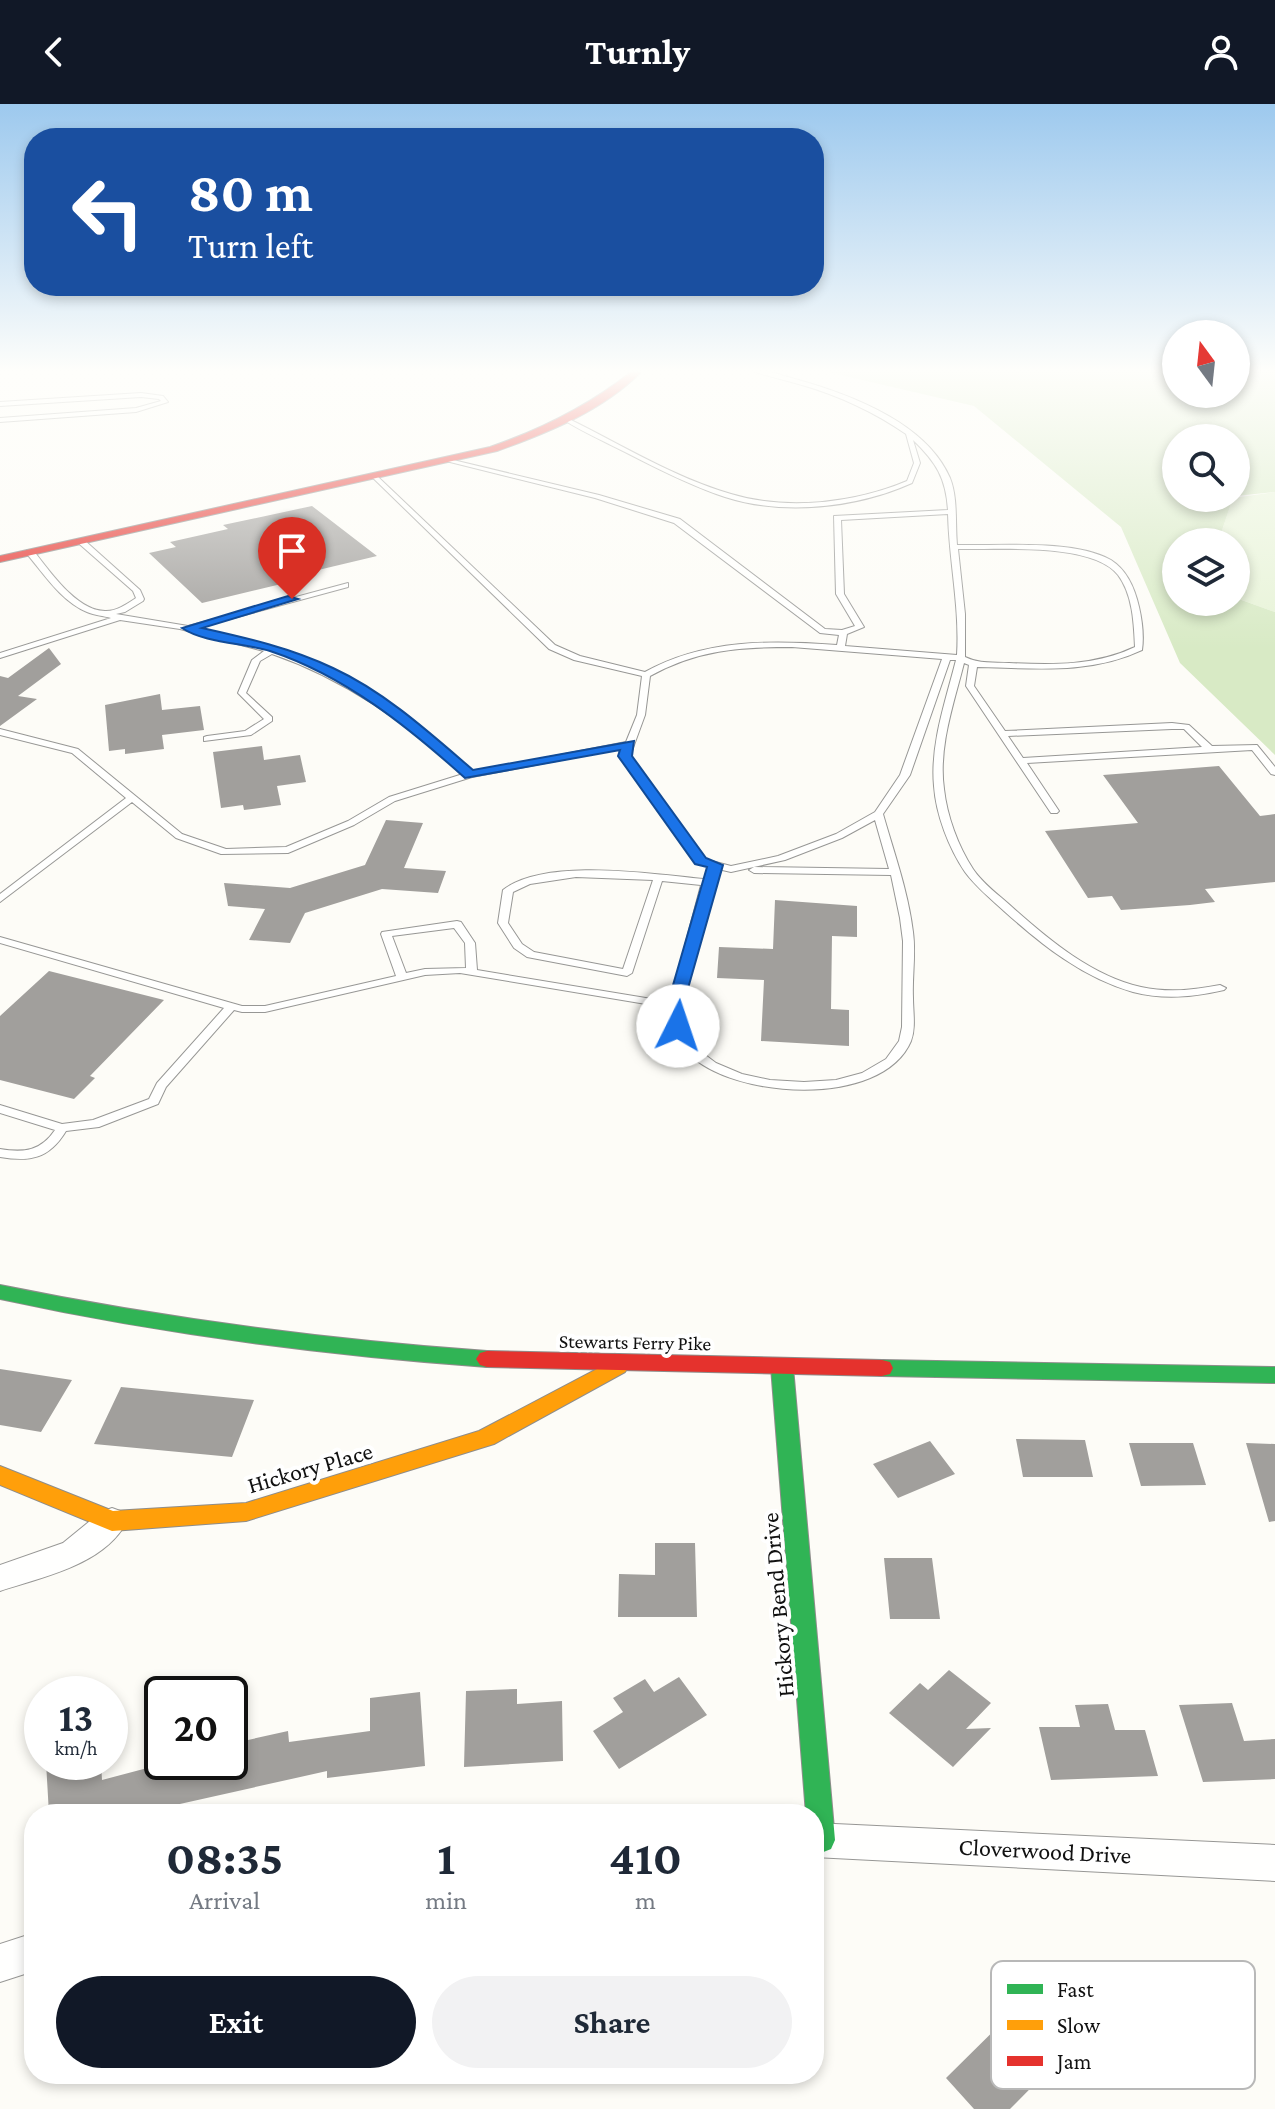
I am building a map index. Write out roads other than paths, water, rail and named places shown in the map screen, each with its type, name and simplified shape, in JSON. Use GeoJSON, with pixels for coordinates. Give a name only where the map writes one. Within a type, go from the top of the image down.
{"type":"FeatureCollection","features":[{"type":"Feature","properties":{"kind":"street"},"geometry":{"type":"LineString","coordinates":[[0,559],[441,463]]}},
{"type":"Feature","properties":{"kind":"street","name":"Stewarts Ferry Pike"},"geometry":{"type":"LineString","coordinates":[[0,1292],[146,1324],[351,1352],[619,1366],[1275,1375]]}},
{"type":"Feature","properties":{"kind":"street","name":"Hickory Place"},"geometry":{"type":"LineString","coordinates":[[0,1475],[112,1521],[246,1512],[486,1438],[619,1366]]}},
{"type":"Feature","properties":{"kind":"street","name":"Hickory Bend Drive"},"geometry":{"type":"LineString","coordinates":[[782,1367],[814,1804]]}},
{"type":"Feature","properties":{"kind":"street"},"geometry":{"type":"LineString","coordinates":[[0,1578],[74,1552],[112,1521]]}},
{"type":"Feature","properties":{"kind":"street","name":"Cloverwood Drive"},"geometry":{"type":"LineString","coordinates":[[824,1840],[1275,1863]]}},
{"type":"Feature","properties":{"kind":"street"},"geometry":{"type":"LineString","coordinates":[[0,1963],[24,1955]]}},
{"type":"Feature","properties":{"kind":"lane"},"geometry":{"type":"LineString","coordinates":[[456,463],[597,496],[677,521],[823,631],[843,633],[860,627],[840,594],[837,518],[949,512]]}},
{"type":"Feature","properties":{"kind":"lane"},"geometry":{"type":"LineString","coordinates":[[658,463],[729,496],[784,502],[835,502],[886,495],[910,482],[917,463]]}},
{"type":"Feature","properties":{"kind":"lane"},"geometry":{"type":"LineString","coordinates":[[934,463],[945,474],[950,491],[949,512],[964,621],[961,658],[940,751],[940,799],[970,871],[1049,944],[1090,973],[1129,990],[1167,995],[1199,994],[1220,988]]}},
{"type":"Feature","properties":{"kind":"lane"},"geometry":{"type":"LineString","coordinates":[[374,476],[552,647],[577,658],[646,675],[662,664],[716,650],[757,645],[947,656],[973,664],[1089,664],[1121,659],[1139,648],[1137,610],[1119,570],[1095,556],[1073,550],[953,547]]}},
{"type":"Feature","properties":{"kind":"lane"},"geometry":{"type":"LineString","coordinates":[[0,656],[114,616],[140,599],[136,590],[80,541]]}},
{"type":"Feature","properties":{"kind":"lane"},"geometry":{"type":"LineString","coordinates":[[30,552],[70,598],[91,614],[188,628],[274,649],[331,672],[413,725],[470,775]]}},
{"type":"Feature","properties":{"kind":"lane"},"geometry":{"type":"LineString","coordinates":[[188,628],[345,585]]}},
{"type":"Feature","properties":{"kind":"lane"},"geometry":{"type":"LineString","coordinates":[[841,648],[843,633]]}},
{"type":"Feature","properties":{"kind":"lane"},"geometry":{"type":"LineString","coordinates":[[207,739],[248,733],[269,719],[242,693],[256,660],[274,649]]}},
{"type":"Feature","properties":{"kind":"lane"},"geometry":{"type":"LineString","coordinates":[[731,869],[781,858],[839,836],[878,814],[905,775],[947,656]]}},
{"type":"Feature","properties":{"kind":"lane"},"geometry":{"type":"LineString","coordinates":[[973,664],[970,686],[1054,811]]}},
{"type":"Feature","properties":{"kind":"lane"},"geometry":{"type":"LineString","coordinates":[[646,675],[641,715],[625,756],[700,861],[731,869],[894,872]]}},
{"type":"Feature","properties":{"kind":"lane"},"geometry":{"type":"LineString","coordinates":[[1002,734],[1186,727],[1210,749]]}},
{"type":"Feature","properties":{"kind":"lane"},"geometry":{"type":"LineString","coordinates":[[0,732],[75,751],[179,836],[225,852],[288,850],[351,823],[392,799],[470,775],[629,744]]}},
{"type":"Feature","properties":{"kind":"lane"},"geometry":{"type":"LineString","coordinates":[[1021,761],[1254,747],[1274,772]]}},
{"type":"Feature","properties":{"kind":"lane"},"geometry":{"type":"LineString","coordinates":[[0,899],[132,798]]}},
{"type":"Feature","properties":{"kind":"lane"},"geometry":{"type":"LineString","coordinates":[[715,865],[707,882],[675,1006],[678,1026],[691,1050],[710,1065],[737,1077],[773,1084],[818,1086],[875,1072],[894,1060],[907,1039],[908,933],[878,814]]}},
{"type":"Feature","properties":{"kind":"lane"},"geometry":{"type":"LineString","coordinates":[[658,879],[627,973],[531,955],[518,946],[503,923],[508,890],[524,880],[597,874],[707,882]]}},
{"type":"Feature","properties":{"kind":"lane"},"geometry":{"type":"LineString","coordinates":[[402,978],[386,934],[457,924],[470,943],[472,971]]}},
{"type":"Feature","properties":{"kind":"lane"},"geometry":{"type":"LineString","coordinates":[[0,940],[231,1007],[265,1009],[425,972],[472,971],[675,1006]]}},
{"type":"Feature","properties":{"kind":"lane"},"geometry":{"type":"LineString","coordinates":[[0,1109],[62,1128],[95,1124],[154,1101],[161,1086],[231,1007]]}},
{"type":"Feature","properties":{"kind":"lane"},"geometry":{"type":"LineString","coordinates":[[0,1153],[36,1154],[52,1147],[62,1128]]}}]}
